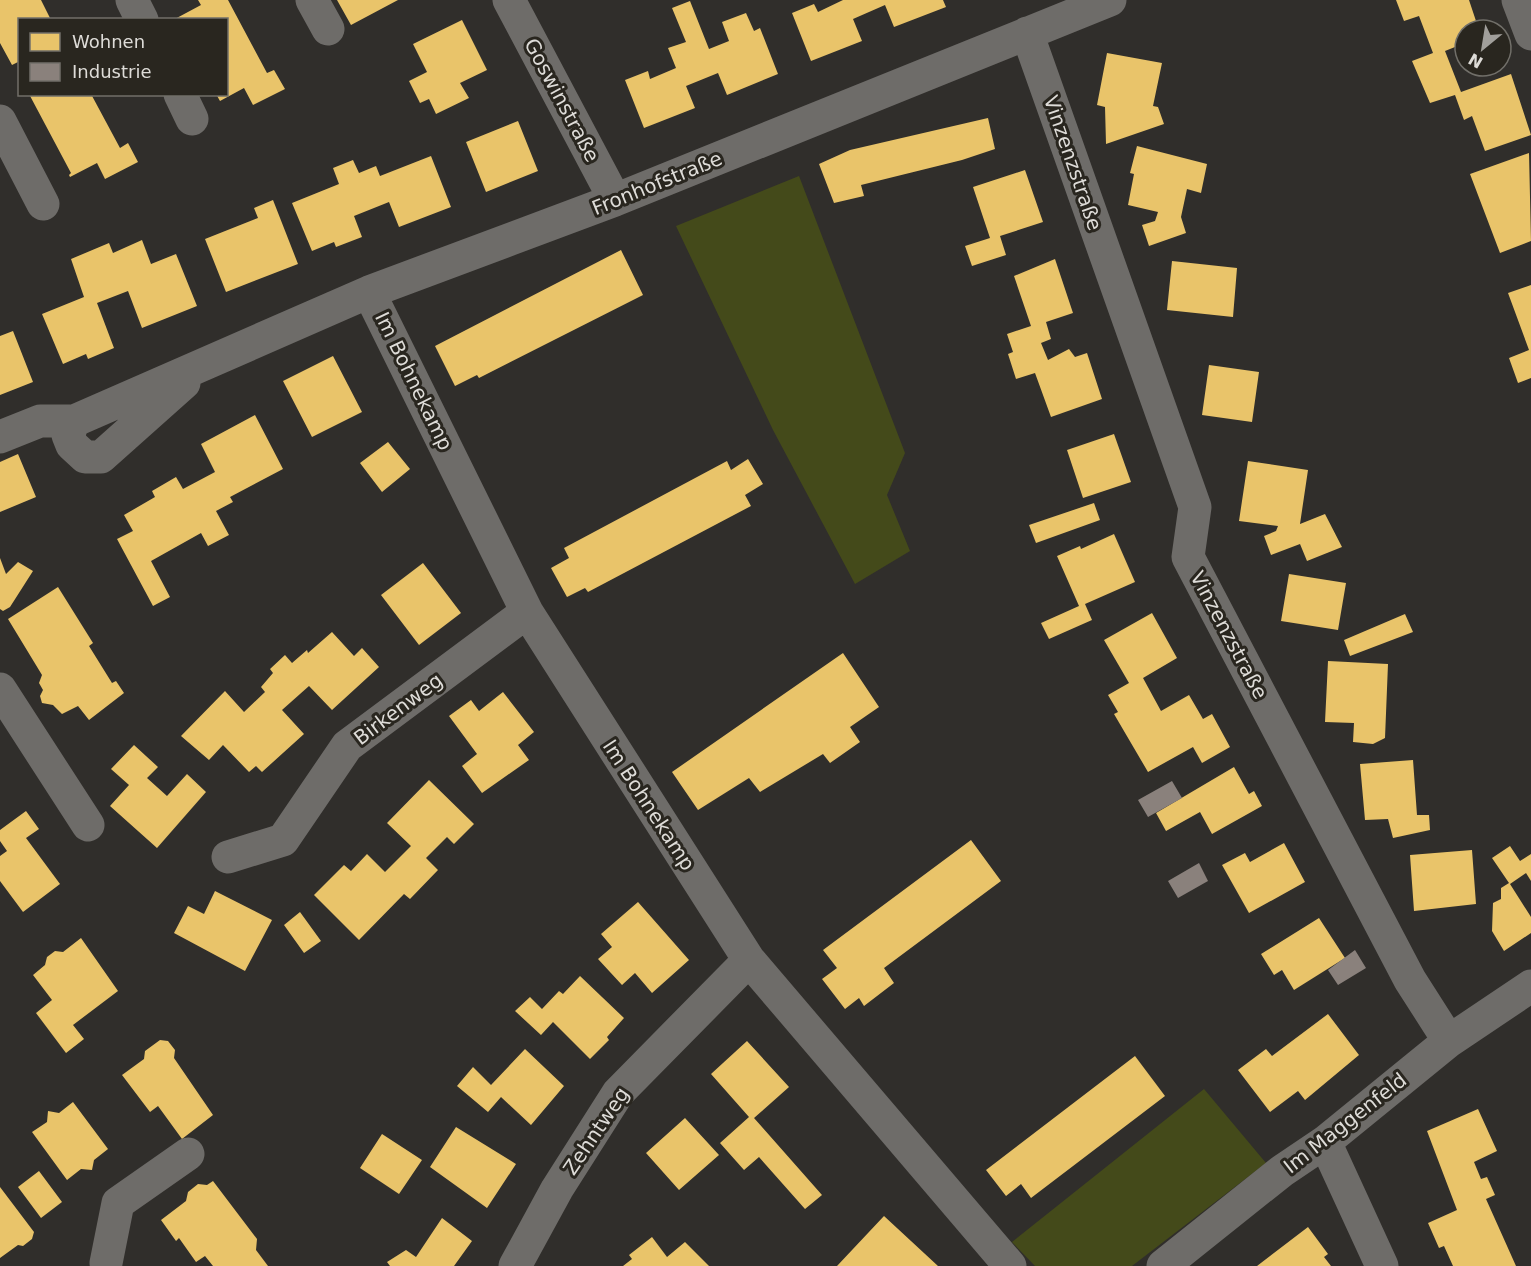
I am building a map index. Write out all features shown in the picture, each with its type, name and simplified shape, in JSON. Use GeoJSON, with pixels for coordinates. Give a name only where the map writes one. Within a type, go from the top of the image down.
{"type":"FeatureCollection","features":[{"type":"Feature","properties":{"kind":"street"},"geometry":{"type":"LineString","coordinates":[[132,0],[141,18]]}},
{"type":"Feature","properties":{"kind":"street"},"geometry":{"type":"LineString","coordinates":[[312,0],[328,30]]}},
{"type":"Feature","properties":{"kind":"street","name":"Goswinstraße"},"geometry":{"type":"LineString","coordinates":[[509,0],[615,200]]}},
{"type":"Feature","properties":{"kind":"street","name":"Fronhofstraße"},"geometry":{"type":"LineString","coordinates":[[0,437],[40,421],[74,421],[369,292],[615,200],[1110,0]]}},
{"type":"Feature","properties":{"kind":"street"},"geometry":{"type":"LineString","coordinates":[[1518,0],[1531,34]]}},
{"type":"Feature","properties":{"kind":"street","name":"Vinzenzstraße"},"geometry":{"type":"LineString","coordinates":[[1027,33],[1195,507],[1188,557],[1410,980],[1449,1041]]}},
{"type":"Feature","properties":{"kind":"street"},"geometry":{"type":"LineString","coordinates":[[0,121],[43,204]]}},
{"type":"Feature","properties":{"kind":"street","name":"Im Bohnekamp"},"geometry":{"type":"LineString","coordinates":[[369,292],[527,612],[749,960],[1010,1266]]}},
{"type":"Feature","properties":{"kind":"street","name":"Fronhofstraße"},"geometry":{"type":"LineString","coordinates":[[74,421],[68,435],[72,445],[85,457],[101,457],[205,365]]}},
{"type":"Feature","properties":{"kind":"street","name":"Birkenweg"},"geometry":{"type":"LineString","coordinates":[[228,857],[283,840],[347,746],[527,612]]}},
{"type":"Feature","properties":{"kind":"street"},"geometry":{"type":"LineString","coordinates":[[0,689],[88,825]]}},
{"type":"Feature","properties":{"kind":"street","name":"Zehntweg"},"geometry":{"type":"LineString","coordinates":[[515,1266],[557,1189],[618,1093],[749,960]]}},
{"type":"Feature","properties":{"kind":"street","name":"Im Maggenfeld"},"geometry":{"type":"LineString","coordinates":[[1164,1266],[1282,1171],[1325,1142],[1449,1041],[1531,986]]}},
{"type":"Feature","properties":{"kind":"street"},"geometry":{"type":"LineString","coordinates":[[1325,1142],[1382,1266]]}},
{"type":"Feature","properties":{"kind":"street"},"geometry":{"type":"LineString","coordinates":[[110,1265],[117,1203],[188,1154]]}},
{"type":"Feature","properties":{"kind":"green space"},"geometry":{"type":"Polygon","coordinates":[[[799,176],[905,453],[887,495],[910,551],[855,584],[773,430],[676,226],[799,176]]]}},
{"type":"Feature","properties":{"kind":"green space"},"geometry":{"type":"Polygon","coordinates":[[[1204,1089],[1266,1163],[1132,1266],[1035,1266],[1012,1242],[1204,1089]]]}},
{"type":"Feature","properties":{"kind":"building: Wohnen"},"geometry":{"type":"Polygon","coordinates":[[[0,0],[41,0],[50,18],[18,18],[18,62],[12,65],[0,43],[0,0]]]}},
{"type":"Feature","properties":{"kind":"building: Wohnen"},"geometry":{"type":"Polygon","coordinates":[[[198,0],[228,0],[267,73],[274,70],[285,89],[253,105],[244,88],[220,101],[217,96],[228,96],[228,18],[177,18],[201,5],[198,0]]]}},
{"type":"Feature","properties":{"kind":"building: Wohnen"},"geometry":{"type":"Polygon","coordinates":[[[337,0],[398,0],[351,25],[337,0]]]}},
{"type":"Feature","properties":{"kind":"building: Wohnen"},"geometry":{"type":"Polygon","coordinates":[[[843,0],[943,0],[946,7],[894,27],[885,5],[853,19],[862,41],[811,61],[792,13],[814,4],[818,12],[843,0]]]}},
{"type":"Feature","properties":{"kind":"building: Wohnen"},"geometry":{"type":"Polygon","coordinates":[[[1396,0],[1469,0],[1475,18],[1453,18],[1453,48],[1445,51],[1453,72],[1453,78],[1456,78],[1461,92],[1500,78],[1512,78],[1531,135],[1485,151],[1472,116],[1464,120],[1455,95],[1430,103],[1412,61],[1433,53],[1419,16],[1404,21],[1396,0]]]}},
{"type":"Feature","properties":{"kind":"building: Wohnen"},"geometry":{"type":"Polygon","coordinates":[[[690,1],[709,49],[729,41],[722,22],[746,13],[754,31],[760,28],[778,74],[727,95],[718,73],[686,86],[695,108],[644,128],[625,80],[648,71],[650,79],[676,68],[668,48],[686,42],[672,8],[690,1]]]}},
{"type":"Feature","properties":{"kind":"building: Wohnen"},"geometry":{"type":"Polygon","coordinates":[[[462,20],[487,70],[460,83],[469,98],[436,114],[429,99],[420,103],[409,81],[427,72],[413,44],[462,20]]]}},
{"type":"Feature","properties":{"kind":"building: Wohnen"},"geometry":{"type":"Polygon","coordinates":[[[1107,53],[1162,63],[1153,106],[1158,107],[1164,124],[1106,144],[1105,107],[1097,105],[1107,53]]]}},
{"type":"Feature","properties":{"kind":"building: Wohnen"},"geometry":{"type":"Polygon","coordinates":[[[30,96],[92,96],[120,148],[128,143],[138,162],[105,179],[97,163],[70,177],[71,173],[30,96]]]}},
{"type":"Feature","properties":{"kind":"building: Wohnen"},"geometry":{"type":"Polygon","coordinates":[[[988,118],[995,149],[962,160],[861,185],[864,196],[834,203],[819,164],[850,150],[988,118]]]}},
{"type":"Feature","properties":{"kind":"building: Wohnen"},"geometry":{"type":"Polygon","coordinates":[[[518,121],[538,171],[486,192],[466,142],[518,121]]]}},
{"type":"Feature","properties":{"kind":"building: Wohnen"},"geometry":{"type":"Polygon","coordinates":[[[1137,146],[1207,164],[1201,193],[1187,189],[1181,217],[1186,233],[1149,246],[1142,225],[1155,221],[1158,212],[1128,205],[1134,174],[1130,173],[1137,146]]]}},
{"type":"Feature","properties":{"kind":"building: Wohnen"},"geometry":{"type":"Polygon","coordinates":[[[1529,153],[1531,241],[1500,253],[1470,174],[1529,153]]]}},
{"type":"Feature","properties":{"kind":"building: Wohnen"},"geometry":{"type":"Polygon","coordinates":[[[431,156],[451,207],[399,227],[389,202],[354,216],[362,237],[336,247],[334,242],[312,251],[292,203],[339,184],[333,168],[353,160],[359,173],[376,166],[380,176],[431,156]]]}},
{"type":"Feature","properties":{"kind":"building: Wohnen"},"geometry":{"type":"Polygon","coordinates":[[[1025,170],[1043,222],[1000,236],[1006,255],[972,266],[965,246],[990,238],[973,187],[1025,170]]]}},
{"type":"Feature","properties":{"kind":"building: Wohnen"},"geometry":{"type":"Polygon","coordinates":[[[273,200],[298,264],[226,292],[205,239],[258,218],[254,208],[273,200]]]}},
{"type":"Feature","properties":{"kind":"building: Wohnen"},"geometry":{"type":"Polygon","coordinates":[[[142,240],[151,264],[176,254],[197,306],[142,328],[128,291],[97,303],[114,348],[88,359],[86,354],[63,364],[42,314],[84,297],[71,259],[109,243],[113,253],[142,240]]]}},
{"type":"Feature","properties":{"kind":"building: Wohnen"},"geometry":{"type":"Polygon","coordinates":[[[621,250],[643,295],[479,378],[477,375],[455,386],[435,346],[621,250]]]}},
{"type":"Feature","properties":{"kind":"building: Wohnen"},"geometry":{"type":"Polygon","coordinates":[[[1055,259],[1073,313],[1046,322],[1051,339],[1041,343],[1048,360],[1069,349],[1075,357],[1087,353],[1102,399],[1051,417],[1035,373],[1016,379],[1008,354],[1013,352],[1007,334],[1031,326],[1014,276],[1055,259]]]}},
{"type":"Feature","properties":{"kind":"building: Wohnen"},"geometry":{"type":"Polygon","coordinates":[[[1172,261],[1237,268],[1233,317],[1167,310],[1172,261]]]}},
{"type":"Feature","properties":{"kind":"building: Wohnen"},"geometry":{"type":"Polygon","coordinates":[[[1531,285],[1531,378],[1518,383],[1509,358],[1529,350],[1508,293],[1531,285]]]}},
{"type":"Feature","properties":{"kind":"building: Wohnen"},"geometry":{"type":"Polygon","coordinates":[[[13,331],[33,382],[0,395],[0,336],[13,331]]]}},
{"type":"Feature","properties":{"kind":"building: Wohnen"},"geometry":{"type":"Polygon","coordinates":[[[333,356],[362,412],[312,437],[283,381],[333,356]]]}},
{"type":"Feature","properties":{"kind":"building: Wohnen"},"geometry":{"type":"Polygon","coordinates":[[[1209,365],[1259,372],[1252,422],[1202,415],[1209,365]]]}},
{"type":"Feature","properties":{"kind":"building: Wohnen"},"geometry":{"type":"Polygon","coordinates":[[[255,415],[283,469],[230,497],[233,502],[216,511],[229,535],[208,546],[201,533],[151,561],[170,597],[153,606],[117,539],[133,531],[124,515],[155,497],[152,491],[176,477],[183,489],[215,472],[201,444],[255,415]]]}},
{"type":"Feature","properties":{"kind":"building: Wohnen"},"geometry":{"type":"Polygon","coordinates":[[[1114,434],[1131,482],[1083,498],[1067,450],[1114,434]]]}},
{"type":"Feature","properties":{"kind":"building: Wohnen"},"geometry":{"type":"Polygon","coordinates":[[[388,442],[410,469],[382,492],[360,463],[388,442]]]}},
{"type":"Feature","properties":{"kind":"building: Wohnen"},"geometry":{"type":"Polygon","coordinates":[[[18,454],[36,497],[0,512],[0,462],[18,454]]]}},
{"type":"Feature","properties":{"kind":"building: Wohnen"},"geometry":{"type":"Polygon","coordinates":[[[748,459],[763,484],[745,495],[751,506],[588,592],[585,588],[567,597],[551,568],[569,558],[564,548],[727,461],[731,470],[748,459]]]}},
{"type":"Feature","properties":{"kind":"building: Wohnen"},"geometry":{"type":"Polygon","coordinates":[[[1248,461],[1308,470],[1300,524],[1325,514],[1342,547],[1307,561],[1300,544],[1271,555],[1264,536],[1276,531],[1278,526],[1239,521],[1248,461]]]}},
{"type":"Feature","properties":{"kind":"building: Wohnen"},"geometry":{"type":"Polygon","coordinates":[[[1094,503],[1100,520],[1036,543],[1029,525],[1094,503]]]}},
{"type":"Feature","properties":{"kind":"building: Wohnen"},"geometry":{"type":"Polygon","coordinates":[[[1114,534],[1135,582],[1085,604],[1092,620],[1049,639],[1041,623],[1079,606],[1057,556],[1080,546],[1081,549],[1114,534]]]}},
{"type":"Feature","properties":{"kind":"building: Wohnen"},"geometry":{"type":"Polygon","coordinates":[[[0,558],[6,574],[18,562],[33,571],[10,607],[3,611],[0,609],[0,558]]]}},
{"type":"Feature","properties":{"kind":"building: Wohnen"},"geometry":{"type":"Polygon","coordinates":[[[423,563],[461,613],[419,645],[381,595],[423,563]]]}},
{"type":"Feature","properties":{"kind":"building: Wohnen"},"geometry":{"type":"Polygon","coordinates":[[[1289,574],[1346,583],[1338,630],[1281,621],[1289,574]]]}},
{"type":"Feature","properties":{"kind":"building: Wohnen"},"geometry":{"type":"Polygon","coordinates":[[[58,587],[93,643],[89,646],[112,683],[116,681],[124,693],[89,720],[78,706],[62,714],[53,705],[42,703],[40,696],[43,690],[39,683],[42,675],[8,619],[58,587]]]}},
{"type":"Feature","properties":{"kind":"building: Wohnen"},"geometry":{"type":"Polygon","coordinates":[[[1152,613],[1177,658],[1143,678],[1161,711],[1189,695],[1203,719],[1212,714],[1230,747],[1202,763],[1193,747],[1148,772],[1114,714],[1118,712],[1108,695],[1129,683],[1104,640],[1152,613]]]}},
{"type":"Feature","properties":{"kind":"building: Wohnen"},"geometry":{"type":"Polygon","coordinates":[[[1405,614],[1413,632],[1350,656],[1344,640],[1405,614]]]}},
{"type":"Feature","properties":{"kind":"building: Wohnen"},"geometry":{"type":"Polygon","coordinates":[[[332,632],[354,656],[362,648],[379,667],[332,710],[309,686],[282,710],[304,734],[262,772],[256,766],[249,772],[223,745],[209,760],[181,736],[225,691],[244,712],[265,692],[261,687],[273,673],[270,669],[285,655],[292,663],[307,650],[308,653],[332,632]]]}},
{"type":"Feature","properties":{"kind":"building: Wohnen"},"geometry":{"type":"Polygon","coordinates":[[[843,653],[879,707],[850,727],[860,742],[830,763],[823,754],[760,792],[749,778],[698,810],[672,772],[843,653]]]}},
{"type":"Feature","properties":{"kind":"building: Wohnen"},"geometry":{"type":"Polygon","coordinates":[[[1328,661],[1388,664],[1385,738],[1373,744],[1353,742],[1354,723],[1325,722],[1328,661]]]}},
{"type":"Feature","properties":{"kind":"building: Wohnen"},"geometry":{"type":"Polygon","coordinates":[[[503,692],[534,732],[518,745],[529,760],[482,793],[462,766],[477,754],[449,716],[471,700],[479,711],[503,692]]]}},
{"type":"Feature","properties":{"kind":"building: Wohnen"},"geometry":{"type":"Polygon","coordinates":[[[134,745],[158,767],[147,778],[167,796],[187,774],[206,792],[157,848],[110,806],[129,785],[111,769],[134,745]]]}},
{"type":"Feature","properties":{"kind":"building: Wohnen"},"geometry":{"type":"Polygon","coordinates":[[[1413,760],[1417,815],[1429,815],[1430,830],[1393,838],[1388,819],[1365,820],[1360,764],[1413,760]]]}},
{"type":"Feature","properties":{"kind":"building: Wohnen"},"geometry":{"type":"Polygon","coordinates":[[[1234,767],[1249,794],[1254,791],[1262,806],[1212,834],[1200,812],[1166,831],[1156,813],[1234,767]]]}},
{"type":"Feature","properties":{"kind":"building: Wohnen"},"geometry":{"type":"Polygon","coordinates":[[[429,780],[474,824],[454,844],[447,837],[426,858],[438,870],[410,899],[404,894],[359,940],[314,895],[344,865],[351,871],[367,854],[385,872],[411,846],[387,823],[429,780]]]}},
{"type":"Feature","properties":{"kind":"building: Wohnen"},"geometry":{"type":"Polygon","coordinates":[[[26,811],[39,829],[26,838],[60,884],[23,912],[0,881],[0,856],[7,851],[0,841],[0,830],[26,811]]]}},
{"type":"Feature","properties":{"kind":"building: Wohnen"},"geometry":{"type":"Polygon","coordinates":[[[971,840],[1001,881],[884,968],[894,983],[864,1006],[859,998],[845,1009],[822,979],[837,968],[823,950],[971,840]]]}},
{"type":"Feature","properties":{"kind":"building: Wohnen"},"geometry":{"type":"Polygon","coordinates":[[[1284,843],[1305,882],[1249,913],[1222,865],[1245,853],[1250,862],[1284,843]]]}},
{"type":"Feature","properties":{"kind":"building: Wohnen"},"geometry":{"type":"Polygon","coordinates":[[[1510,846],[1520,861],[1531,854],[1531,881],[1526,873],[1510,884],[1531,917],[1531,933],[1504,951],[1492,931],[1493,903],[1501,899],[1501,888],[1509,883],[1492,858],[1510,846]]]}},
{"type":"Feature","properties":{"kind":"building: Wohnen"},"geometry":{"type":"Polygon","coordinates":[[[1472,850],[1476,904],[1414,911],[1410,855],[1472,850]]]}},
{"type":"Feature","properties":{"kind":"building: Wohnen"},"geometry":{"type":"Polygon","coordinates":[[[215,891],[272,920],[245,971],[174,933],[188,906],[204,914],[215,891]]]}},
{"type":"Feature","properties":{"kind":"building: Wohnen"},"geometry":{"type":"Polygon","coordinates":[[[638,902],[689,960],[652,993],[635,973],[622,985],[598,959],[612,947],[601,934],[638,902]]]}},
{"type":"Feature","properties":{"kind":"building: Wohnen"},"geometry":{"type":"Polygon","coordinates":[[[300,912],[321,941],[304,953],[284,925],[300,912]]]}},
{"type":"Feature","properties":{"kind":"building: Wohnen"},"geometry":{"type":"Polygon","coordinates":[[[1319,918],[1345,958],[1294,990],[1282,970],[1274,975],[1261,954],[1319,918]]]}},
{"type":"Feature","properties":{"kind":"building: Wohnen"},"geometry":{"type":"Polygon","coordinates":[[[81,938],[118,991],[73,1025],[84,1039],[66,1053],[36,1013],[52,1000],[33,975],[45,965],[47,957],[55,951],[63,952],[81,938]]]}},
{"type":"Feature","properties":{"kind":"building: Wohnen"},"geometry":{"type":"Polygon","coordinates":[[[580,976],[624,1018],[607,1037],[609,1040],[590,1059],[553,1022],[541,1035],[515,1011],[530,997],[542,1009],[559,991],[563,994],[580,976]]]}},
{"type":"Feature","properties":{"kind":"building: Wohnen"},"geometry":{"type":"Polygon","coordinates":[[[1328,1014],[1359,1055],[1305,1100],[1298,1091],[1270,1112],[1238,1070],[1266,1049],[1272,1056],[1328,1014]]]}},
{"type":"Feature","properties":{"kind":"building: Wohnen"},"geometry":{"type":"Polygon","coordinates":[[[160,1040],[168,1041],[175,1050],[174,1058],[213,1115],[182,1139],[158,1106],[150,1112],[122,1075],[144,1059],[145,1051],[160,1040]]]}},
{"type":"Feature","properties":{"kind":"building: Wohnen"},"geometry":{"type":"Polygon","coordinates":[[[747,1041],[789,1087],[754,1118],[822,1195],[805,1209],[759,1157],[744,1170],[720,1143],[749,1117],[711,1074],[747,1041]]]}},
{"type":"Feature","properties":{"kind":"building: Wohnen"},"geometry":{"type":"Polygon","coordinates":[[[525,1049],[564,1086],[531,1125],[501,1097],[488,1112],[457,1086],[473,1067],[491,1085],[525,1049]]]}},
{"type":"Feature","properties":{"kind":"building: Wohnen"},"geometry":{"type":"Polygon","coordinates":[[[1135,1056],[1165,1096],[1031,1198],[1021,1184],[1006,1196],[986,1170],[1135,1056]]]}},
{"type":"Feature","properties":{"kind":"building: Wohnen"},"geometry":{"type":"Polygon","coordinates":[[[73,1102],[108,1149],[94,1160],[92,1170],[81,1169],[67,1180],[32,1132],[47,1122],[48,1111],[59,1113],[73,1102]]]}},
{"type":"Feature","properties":{"kind":"building: Wohnen"},"geometry":{"type":"Polygon","coordinates":[[[1478,1109],[1497,1151],[1474,1162],[1481,1179],[1487,1177],[1495,1195],[1486,1199],[1516,1266],[1453,1266],[1444,1246],[1439,1248],[1428,1223],[1457,1210],[1427,1131],[1478,1109]]]}},
{"type":"Feature","properties":{"kind":"building: Wohnen"},"geometry":{"type":"Polygon","coordinates":[[[685,1118],[719,1155],[679,1190],[646,1153],[685,1118]]]}},
{"type":"Feature","properties":{"kind":"building: Wohnen"},"geometry":{"type":"Polygon","coordinates":[[[456,1127],[516,1164],[487,1208],[430,1167],[456,1127]]]}},
{"type":"Feature","properties":{"kind":"building: Wohnen"},"geometry":{"type":"Polygon","coordinates":[[[382,1134],[422,1160],[399,1194],[360,1168],[382,1134]]]}},
{"type":"Feature","properties":{"kind":"building: Wohnen"},"geometry":{"type":"Polygon","coordinates":[[[39,1171],[62,1202],[41,1218],[18,1187],[39,1171]]]}},
{"type":"Feature","properties":{"kind":"building: Wohnen"},"geometry":{"type":"Polygon","coordinates":[[[213,1181],[257,1239],[256,1250],[268,1266],[213,1266],[205,1256],[196,1262],[179,1238],[176,1241],[161,1220],[186,1201],[188,1192],[198,1184],[207,1185],[213,1181]]]}},
{"type":"Feature","properties":{"kind":"building: Wohnen"},"geometry":{"type":"Polygon","coordinates":[[[0,1187],[34,1232],[32,1239],[23,1246],[18,1245],[0,1258],[0,1187]]]}},
{"type":"Feature","properties":{"kind":"building: Wohnen"},"geometry":{"type":"Polygon","coordinates":[[[884,1216],[938,1266],[837,1266],[884,1216]]]}},
{"type":"Feature","properties":{"kind":"building: Wohnen"},"geometry":{"type":"Polygon","coordinates":[[[442,1218],[472,1241],[454,1266],[390,1266],[387,1262],[406,1250],[416,1257],[442,1218]]]}},
{"type":"Feature","properties":{"kind":"building: Wohnen"},"geometry":{"type":"Polygon","coordinates":[[[1308,1227],[1328,1254],[1324,1257],[1331,1266],[1257,1266],[1308,1227]]]}},
{"type":"Feature","properties":{"kind":"building: Wohnen"},"geometry":{"type":"Polygon","coordinates":[[[652,1237],[667,1257],[685,1242],[709,1266],[623,1266],[632,1259],[629,1255],[652,1237]]]}},
{"type":"Feature","properties":{"kind":"building: Industrie"},"geometry":{"type":"Polygon","coordinates":[[[1172,781],[1182,798],[1148,817],[1138,800],[1172,781]]]}},
{"type":"Feature","properties":{"kind":"building: Industrie"},"geometry":{"type":"Polygon","coordinates":[[[1199,863],[1208,881],[1178,898],[1168,881],[1199,863]]]}},
{"type":"Feature","properties":{"kind":"building: Industrie"},"geometry":{"type":"Polygon","coordinates":[[[1355,950],[1366,968],[1338,985],[1328,970],[1355,950]]]}}]}
